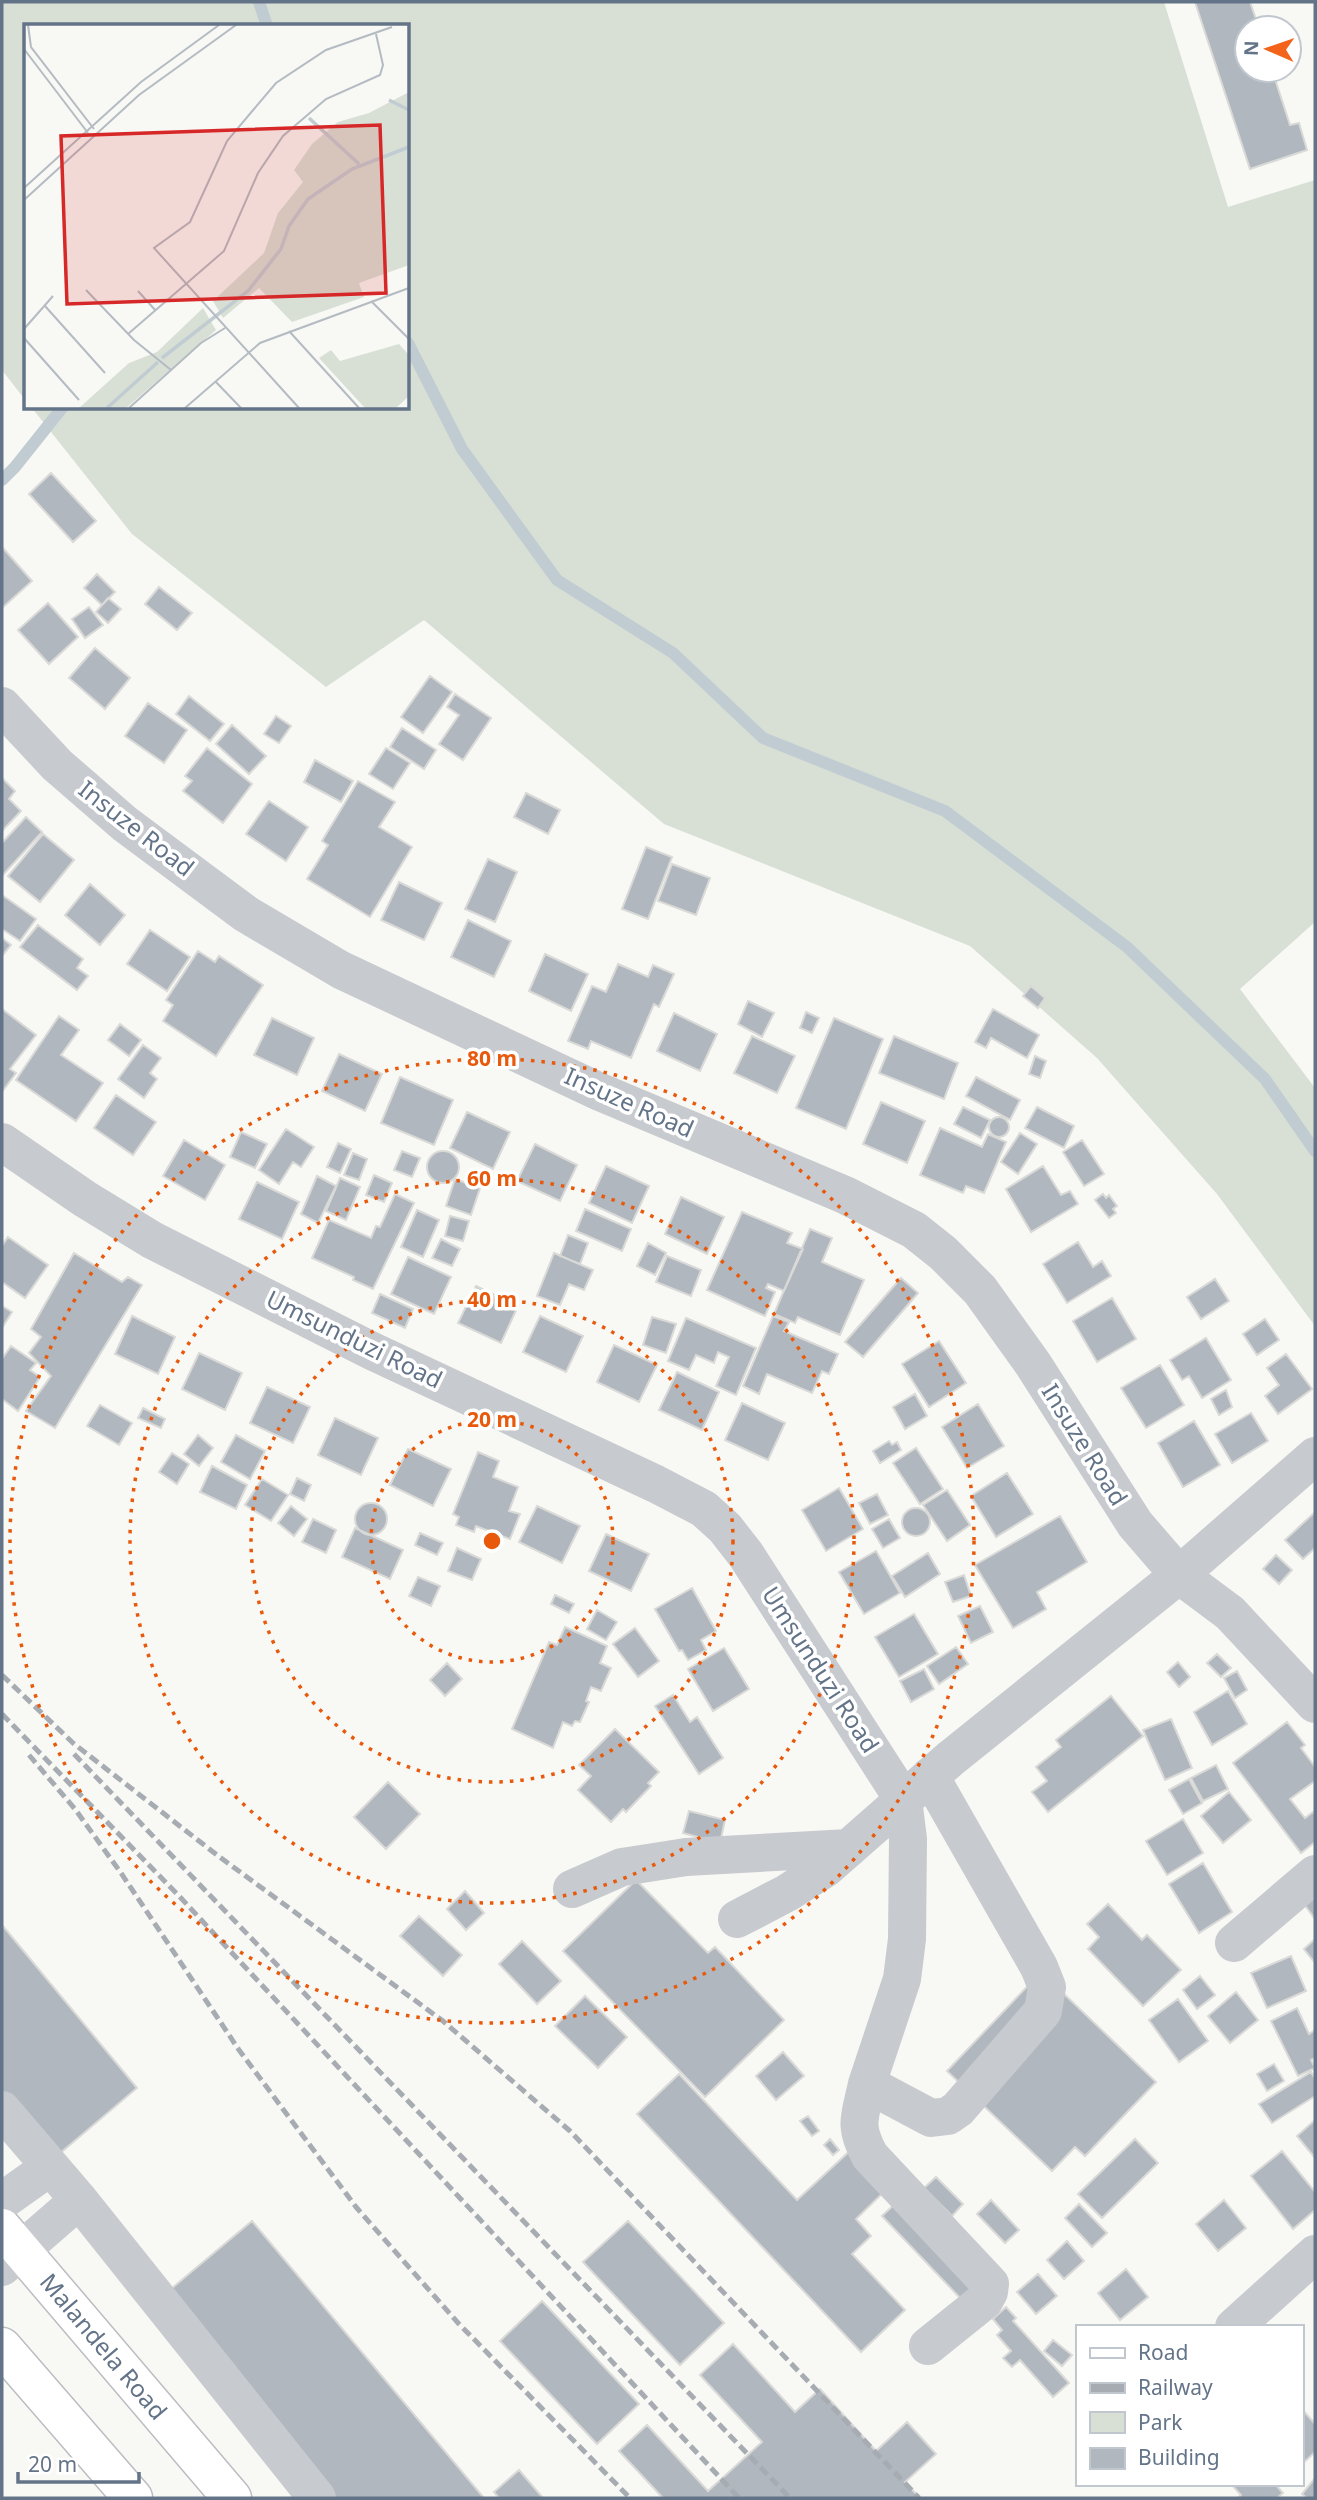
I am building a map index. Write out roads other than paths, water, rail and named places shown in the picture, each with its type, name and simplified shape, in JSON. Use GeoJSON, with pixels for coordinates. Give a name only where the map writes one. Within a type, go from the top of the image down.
{"type":"FeatureCollection","features":[{"type":"Feature","properties":{"kind":"main road","name":"Malandela Road"},"geometry":{"type":"LineString","coordinates":[[8,2248],[232,2498]]}},
{"type":"Feature","properties":{"kind":"main road"},"geometry":{"type":"LineString","coordinates":[[2,2347],[133,2498]]}},
{"type":"Feature","properties":{"kind":"street","name":"Insuze Road"},"geometry":{"type":"LineString","coordinates":[[2,706],[57,765],[125,824],[246,914],[341,970],[600,1092],[845,1195],[914,1230],[943,1253],[980,1290],[1033,1364],[1135,1524],[1179,1575],[1230,1613],[1315,1704]]}},
{"type":"Feature","properties":{"kind":"street","name":"Umsunduzi Road"},"geometry":{"type":"LineString","coordinates":[[2,1142],[85,1199],[152,1240],[372,1350],[656,1484],[704,1509],[725,1528],[916,1788],[1039,1967],[1047,1987],[1043,2011],[958,2109],[948,2116],[931,2118],[867,2084],[902,1979],[907,1939],[908,1839],[916,1788]]}},
{"type":"Feature","properties":{"kind":"street"},"geometry":{"type":"LineString","coordinates":[[737,1919],[816,1874],[849,1848],[916,1788],[1179,1575],[1315,1456]]}},
{"type":"Feature","properties":{"kind":"street"},"geometry":{"type":"LineString","coordinates":[[572,1889],[622,1867],[686,1857],[849,1848]]}},
{"type":"Feature","properties":{"kind":"street"},"geometry":{"type":"LineString","coordinates":[[1234,1942],[1315,1874]]}},
{"type":"Feature","properties":{"kind":"street"},"geometry":{"type":"LineString","coordinates":[[867,2084],[858,2128],[870,2156],[990,2284],[985,2301],[928,2346]]}},
{"type":"Feature","properties":{"kind":"street"},"geometry":{"type":"LineString","coordinates":[[2,2110],[79,2200],[317,2498]]}},
{"type":"Feature","properties":{"kind":"street"},"geometry":{"type":"LineString","coordinates":[[2,2201],[50,2167]]}},
{"type":"Feature","properties":{"kind":"street"},"geometry":{"type":"LineString","coordinates":[[8,2248],[79,2200]]}},
{"type":"Feature","properties":{"kind":"street"},"geometry":{"type":"LineString","coordinates":[[1236,2325],[1315,2254]]}},
{"type":"Feature","properties":{"kind":"waterway"},"geometry":{"type":"LineString","coordinates":[[259,2],[266,24]]}},
{"type":"Feature","properties":{"kind":"waterway"},"geometry":{"type":"LineString","coordinates":[[410,347],[462,449],[557,580],[673,653],[763,738],[945,811],[1127,947],[1265,1079],[1315,1151]]}},
{"type":"Feature","properties":{"kind":"waterway"},"geometry":{"type":"LineString","coordinates":[[2,480],[60,410]]}},
{"type":"Feature","properties":{"kind":"railway"},"geometry":{"type":"LineString","coordinates":[[2,1675],[73,1743],[217,1855],[443,2021],[570,2131],[919,2498]]}},
{"type":"Feature","properties":{"kind":"railway"},"geometry":{"type":"LineString","coordinates":[[2,1714],[179,1896],[739,2498]]}},
{"type":"Feature","properties":{"kind":"railway"},"geometry":{"type":"LineString","coordinates":[[74,1754],[790,2498]]}},
{"type":"Feature","properties":{"kind":"railway"},"geometry":{"type":"LineString","coordinates":[[29,1755],[75,1809],[239,2050],[356,2207],[459,2324],[630,2498]]}}]}
